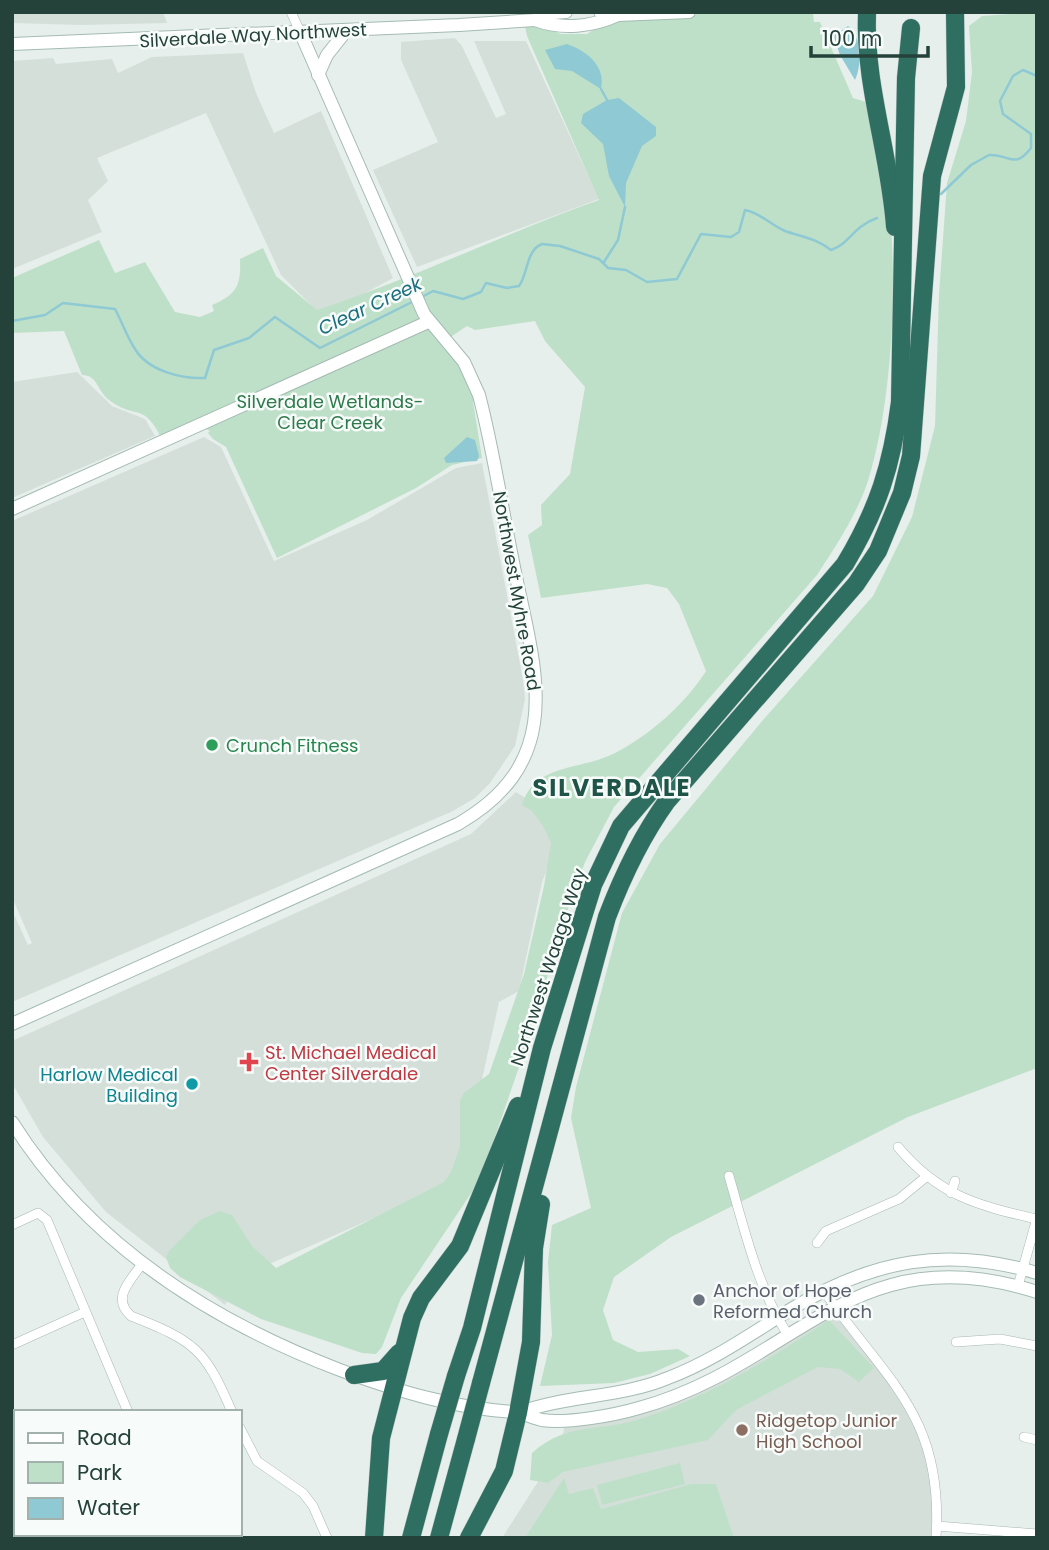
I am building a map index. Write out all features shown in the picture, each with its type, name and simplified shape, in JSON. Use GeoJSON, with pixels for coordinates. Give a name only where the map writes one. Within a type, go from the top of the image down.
{"type":"FeatureCollection","features":[{"type":"Feature","properties":{"kind":"highway"},"geometry":{"type":"LineString","coordinates":[[867,12],[869,72],[891,184],[903,324]]}},
{"type":"Feature","properties":{"kind":"highway"},"geometry":{"type":"LineString","coordinates":[[439,1538],[607,917],[622,877],[646,830],[667,801],[829,619],[878,551],[902,493],[911,456],[932,176],[955,94],[955,12]]}},
{"type":"Feature","properties":{"kind":"highway"},"geometry":{"type":"LineString","coordinates":[[903,324],[906,78],[911,20]]}},
{"type":"Feature","properties":{"kind":"highway"},"geometry":{"type":"LineString","coordinates":[[911,20],[916,79],[919,354]]}},
{"type":"Feature","properties":{"kind":"highway","name":"Northwest Waaga Way"},"geometry":{"type":"LineString","coordinates":[[411,1538],[439,1434],[472,1328],[542,1048],[593,885],[621,826],[845,564],[867,528],[883,491],[894,449],[900,402],[903,324]]}},
{"type":"Feature","properties":{"kind":"highway"},"geometry":{"type":"LineString","coordinates":[[374,1538],[381,1438],[404,1344],[421,1298],[460,1246],[480,1204],[542,1048]]}},
{"type":"Feature","properties":{"kind":"highway"},"geometry":{"type":"LineString","coordinates":[[469,1538],[504,1471],[518,1413],[531,1342],[536,1230],[565,1071]]}},
{"type":"Feature","properties":{"kind":"highway"},"geometry":{"type":"LineString","coordinates":[[354,1375],[386,1370],[404,1344]]}},
{"type":"Feature","properties":{"kind":"main road"},"geometry":{"type":"LineString","coordinates":[[478,24],[507,12]]}},
{"type":"Feature","properties":{"kind":"main road","name":"Silverdale Way Northwest"},"geometry":{"type":"LineString","coordinates":[[12,44],[301,34],[478,24],[566,12]]}},
{"type":"Feature","properties":{"kind":"main road","name":"Silverdale Way Northwest"},"geometry":{"type":"LineString","coordinates":[[600,12],[618,15],[690,12]]}},
{"type":"Feature","properties":{"kind":"main road","name":"Silverdale Way Northwest"},"geometry":{"type":"LineString","coordinates":[[533,16],[552,27],[599,23],[618,15]]}},
{"type":"Feature","properties":{"kind":"main road"},"geometry":{"type":"LineString","coordinates":[[318,75],[327,55],[346,31]]}},
{"type":"Feature","properties":{"kind":"main road","name":"Northwest Myhre Road"},"geometry":{"type":"LineString","coordinates":[[12,1024],[452,828],[491,802],[518,769],[533,728],[537,685],[484,414],[468,367],[428,322],[419,305],[301,34]]}},
{"type":"Feature","properties":{"kind":"main road"},"geometry":{"type":"LineString","coordinates":[[12,509],[428,322]]}},
{"type":"Feature","properties":{"kind":"main road"},"geometry":{"type":"LineString","coordinates":[[12,1122],[44,1168],[85,1213],[142,1264],[197,1302],[287,1349],[392,1390],[544,1420],[638,1408],[719,1377],[834,1306],[878,1287],[929,1277],[960,1277],[1018,1286],[1037,1292]]}},
{"type":"Feature","properties":{"kind":"main road"},"geometry":{"type":"LineString","coordinates":[[518,1413],[536,1406],[595,1398],[665,1380],[699,1366],[777,1318],[863,1274],[922,1259],[983,1260],[1030,1271]]}},
{"type":"Feature","properties":{"kind":"street","name":"Northwest Myhre Road"},"geometry":{"type":"LineString","coordinates":[[291,12],[301,34]]}},
{"type":"Feature","properties":{"kind":"street"},"geometry":{"type":"LineString","coordinates":[[898,1147],[926,1177],[951,1193],[1036,1218],[1030,1271],[1018,1286]]}},
{"type":"Feature","properties":{"kind":"street"},"geometry":{"type":"LineString","coordinates":[[729,1176],[745,1231],[777,1318],[788,1335]]}},
{"type":"Feature","properties":{"kind":"street"},"geometry":{"type":"LineString","coordinates":[[817,1243],[826,1231],[899,1199],[926,1177]]}},
{"type":"Feature","properties":{"kind":"street"},"geometry":{"type":"LineString","coordinates":[[951,1193],[955,1181]]}},
{"type":"Feature","properties":{"kind":"street"},"geometry":{"type":"LineString","coordinates":[[12,1225],[38,1213],[47,1220],[127,1410]]}},
{"type":"Feature","properties":{"kind":"street"},"geometry":{"type":"LineString","coordinates":[[142,1264],[122,1293],[123,1307],[131,1316],[197,1349],[210,1364],[231,1410]]}},
{"type":"Feature","properties":{"kind":"street"},"geometry":{"type":"LineString","coordinates":[[824,1292],[877,1357],[914,1412],[925,1440],[934,1476],[936,1538]]}},
{"type":"Feature","properties":{"kind":"street"},"geometry":{"type":"LineString","coordinates":[[12,1345],[85,1312]]}},
{"type":"Feature","properties":{"kind":"street"},"geometry":{"type":"LineString","coordinates":[[956,1342],[1000,1339],[1037,1346]]}},
{"type":"Feature","properties":{"kind":"street"},"geometry":{"type":"LineString","coordinates":[[242,1435],[257,1461],[303,1493],[313,1506],[327,1538]]}},
{"type":"Feature","properties":{"kind":"street"},"geometry":{"type":"LineString","coordinates":[[1024,1437],[1037,1440]]}},
{"type":"Feature","properties":{"kind":"street"},"geometry":{"type":"LineString","coordinates":[[937,1526],[1037,1534]]}},
{"type":"Feature","properties":{"kind":"shaded area"},"geometry":{"type":"Polygon","coordinates":[[[12,12],[163,12],[167,23],[12,23],[12,12]]]}},
{"type":"Feature","properties":{"kind":"shaded area"},"geometry":{"type":"Polygon","coordinates":[[[455,38],[462,46],[496,118],[506,114],[474,41],[526,41],[599,199],[417,267],[373,170],[438,142],[401,60],[401,42],[455,38]]]}},
{"type":"Feature","properties":{"kind":"shaded area"},"geometry":{"type":"Polygon","coordinates":[[[243,53],[256,93],[274,133],[321,111],[393,278],[330,312],[317,311],[281,275],[206,113],[97,158],[108,181],[88,200],[102,232],[12,269],[12,61],[53,58],[56,64],[112,59],[118,73],[152,57],[243,53]]]}},
{"type":"Feature","properties":{"kind":"shaded area"},"geometry":{"type":"Polygon","coordinates":[[[77,372],[112,406],[145,419],[155,436],[12,498],[12,382],[77,372]]]}},
{"type":"Feature","properties":{"kind":"shaded area"},"geometry":{"type":"Polygon","coordinates":[[[204,437],[221,447],[274,561],[367,520],[456,468],[482,463],[523,680],[525,699],[515,746],[490,783],[475,798],[453,811],[12,1002],[12,910],[28,945],[32,943],[12,897],[12,521],[204,437]]]}},
{"type":"Feature","properties":{"kind":"shaded area","name":"St. Michael Medical Center Silverdale"},"geometry":{"type":"Polygon","coordinates":[[[516,792],[566,824],[542,882],[519,991],[499,1002],[463,1166],[435,1191],[242,1276],[225,1305],[106,1212],[43,1137],[12,1083],[12,1041],[471,834],[516,792]]]}},
{"type":"Feature","properties":{"kind":"shaded area","name":"Ridgetop Junior High School"},"geometry":{"type":"Polygon","coordinates":[[[834,1306],[914,1412],[934,1476],[936,1538],[502,1538],[562,1444],[565,1419],[663,1400],[834,1306]]]}},
{"type":"Feature","properties":{"kind":"green space","name":"Silverdale Wetlands- Clear Creek"},"geometry":{"type":"Polygon","coordinates":[[[813,12],[814,22],[820,22],[853,98],[866,102],[882,153],[888,190],[893,273],[885,405],[877,445],[868,481],[858,506],[817,575],[614,807],[585,862],[559,934],[537,1015],[480,1180],[401,1298],[382,1347],[376,1354],[362,1353],[261,1319],[180,1277],[170,1268],[166,1257],[169,1251],[200,1220],[220,1211],[232,1215],[252,1246],[276,1268],[444,1182],[451,1172],[460,1147],[460,1101],[464,1093],[489,1074],[524,974],[544,886],[551,843],[532,811],[522,805],[528,791],[548,774],[602,759],[641,737],[677,707],[706,671],[679,604],[667,588],[647,584],[541,598],[528,535],[542,525],[541,505],[570,474],[585,387],[545,341],[535,321],[475,330],[467,326],[446,340],[480,399],[473,402],[482,458],[452,465],[416,488],[277,558],[226,447],[213,439],[208,433],[210,431],[198,425],[163,441],[150,420],[109,400],[91,378],[82,375],[64,331],[12,333],[12,278],[99,240],[115,273],[145,262],[175,312],[200,317],[214,311],[212,305],[227,297],[236,288],[240,276],[240,259],[263,248],[276,276],[317,310],[388,285],[599,200],[527,36],[524,21],[535,20],[560,34],[587,34],[618,15],[813,12]]]}},
{"type":"Feature","properties":{"kind":"green space"},"geometry":{"type":"Polygon","coordinates":[[[1037,12],[1037,1068],[908,1117],[671,1237],[614,1277],[603,1310],[613,1340],[638,1352],[678,1349],[690,1356],[650,1374],[614,1383],[540,1386],[552,1335],[548,1262],[552,1225],[591,1208],[571,1118],[576,1087],[622,913],[660,844],[763,720],[873,596],[912,517],[935,426],[939,294],[947,183],[966,121],[972,72],[969,26],[982,16],[1037,12]]]}},
{"type":"Feature","properties":{"kind":"green space"},"geometry":{"type":"Polygon","coordinates":[[[829,1320],[874,1368],[859,1382],[840,1369],[818,1367],[736,1410],[708,1440],[563,1472],[548,1483],[530,1480],[532,1453],[545,1443],[572,1432],[628,1422],[668,1409],[762,1362],[829,1320]]]}},
{"type":"Feature","properties":{"kind":"green space"},"geometry":{"type":"Polygon","coordinates":[[[680,1463],[685,1484],[602,1505],[597,1485],[680,1463]]]}},
{"type":"Feature","properties":{"kind":"green space"},"geometry":{"type":"Polygon","coordinates":[[[564,1478],[569,1494],[593,1488],[601,1509],[691,1484],[716,1484],[734,1538],[525,1538],[564,1478]]]}},
{"type":"Feature","properties":{"kind":"water"},"geometry":{"type":"Polygon","coordinates":[[[848,26],[853,30],[858,43],[859,67],[855,80],[840,55],[832,31],[839,32],[848,26]]]}},
{"type":"Feature","properties":{"kind":"water"},"geometry":{"type":"Polygon","coordinates":[[[567,44],[588,55],[598,66],[601,89],[572,71],[555,69],[545,50],[567,44]]]}},
{"type":"Feature","properties":{"kind":"water"},"geometry":{"type":"Polygon","coordinates":[[[619,98],[656,127],[656,136],[642,146],[626,183],[625,207],[609,176],[603,144],[581,123],[583,114],[607,100],[619,98]]]}},
{"type":"Feature","properties":{"kind":"water"},"geometry":{"type":"Polygon","coordinates":[[[467,437],[475,440],[479,456],[477,461],[446,463],[444,458],[467,437]]]}},
{"type":"Feature","properties":{"kind":"waterway","name":"Clear Creek"},"geometry":{"type":"LineString","coordinates":[[941,194],[971,165],[989,155],[1016,160],[1031,148],[1031,134],[1003,114],[1000,101],[1013,76],[1023,70],[1037,76]]}},
{"type":"Feature","properties":{"kind":"waterway"},"geometry":{"type":"LineString","coordinates":[[601,89],[607,100]]}},
{"type":"Feature","properties":{"kind":"waterway"},"geometry":{"type":"LineString","coordinates":[[604,262],[618,240],[625,207]]}},
{"type":"Feature","properties":{"kind":"waterway","name":"Clear Creek"},"geometry":{"type":"LineString","coordinates":[[420,298],[433,291],[463,299],[481,292],[486,283],[507,288],[519,286],[533,251],[542,244],[560,246],[599,259],[608,268],[626,270],[647,282],[677,279],[701,234],[731,237],[739,232],[745,210],[785,231],[814,240],[831,250],[877,218]]}},
{"type":"Feature","properties":{"kind":"waterway","name":"Clear Creek"},"geometry":{"type":"LineString","coordinates":[[12,321],[45,315],[63,303],[115,309],[132,344],[148,363],[176,375],[205,378],[214,350],[249,338],[275,317],[320,348],[414,301]]}},
{"type":"Feature","properties":{"kind":"place","name":"Crunch Fitness"},"geometry":{"type":"Point","coordinates":[212,745]}},
{"type":"Feature","properties":{"kind":"place","name":"St. Michael Medical Center Silverdale"},"geometry":{"type":"Point","coordinates":[249,1062]}},
{"type":"Feature","properties":{"kind":"place","name":"Harlow Medical Building"},"geometry":{"type":"Point","coordinates":[192,1084]}},
{"type":"Feature","properties":{"kind":"place","name":"Anchor of Hope Reformed Church"},"geometry":{"type":"Point","coordinates":[699,1300]}},
{"type":"Feature","properties":{"kind":"place","name":"Ridgetop Junior High School"},"geometry":{"type":"Point","coordinates":[742,1430]}},
{"type":"Feature","properties":{"kind":"district","name":"SILVERDALE"},"geometry":{"type":"Point","coordinates":[612,787]}}]}
